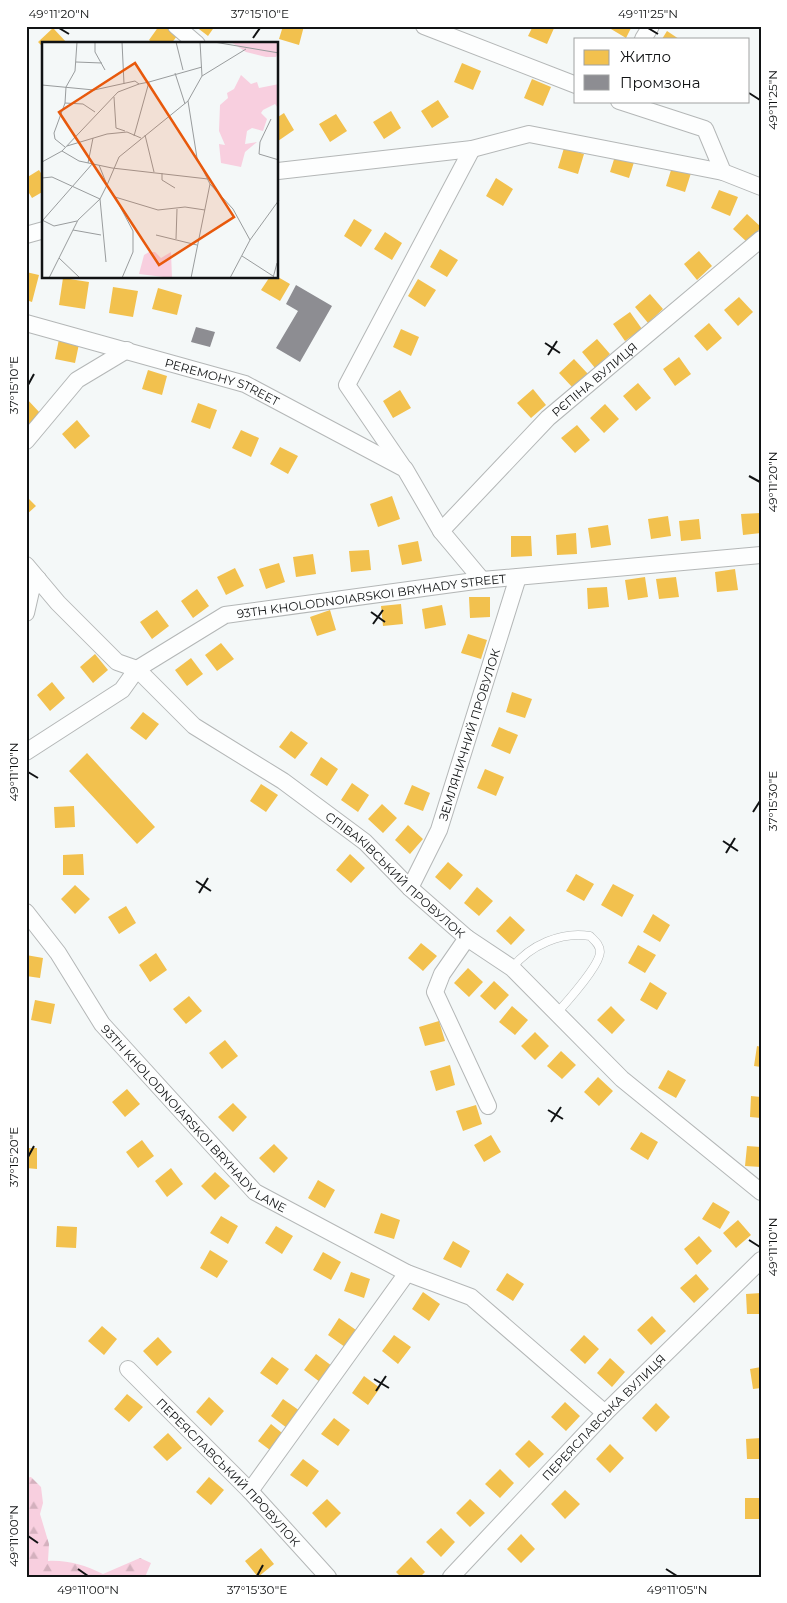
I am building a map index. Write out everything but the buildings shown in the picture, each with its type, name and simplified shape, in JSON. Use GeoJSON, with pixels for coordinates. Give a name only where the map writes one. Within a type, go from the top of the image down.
{"type":"FeatureCollection","features":[{"type":"Feature","properties":{"kind":"street"},"geometry":{"type":"LineString","coordinates":[[176,26],[195,42]]}},
{"type":"Feature","properties":{"kind":"street"},"geometry":{"type":"LineString","coordinates":[[424,26],[574,84]]}},
{"type":"Feature","properties":{"kind":"street"},"geometry":{"type":"LineString","coordinates":[[644,38],[651,26]]}},
{"type":"Feature","properties":{"kind":"street"},"geometry":{"type":"LineString","coordinates":[[622,102],[704,129],[723,172]]}},
{"type":"Feature","properties":{"kind":"street"},"geometry":{"type":"LineString","coordinates":[[279,171],[472,149],[529,134],[723,172],[761,187]]}},
{"type":"Feature","properties":{"kind":"street"},"geometry":{"type":"LineString","coordinates":[[472,149],[346,385],[405,469],[441,531],[482,580]]}},
{"type":"Feature","properties":{"kind":"street"},"geometry":{"type":"LineString","coordinates":[[26,235],[42,231]]}},
{"type":"Feature","properties":{"kind":"street","name":"РЄПІНА ВУЛИЦЯ"},"geometry":{"type":"LineString","coordinates":[[441,531],[548,418],[761,239]]}},
{"type":"Feature","properties":{"kind":"street","name":"PEREMOHY STREET"},"geometry":{"type":"LineString","coordinates":[[26,323],[245,384],[405,469]]}},
{"type":"Feature","properties":{"kind":"street"},"geometry":{"type":"LineString","coordinates":[[26,441],[77,380],[126,350]]}},
{"type":"Feature","properties":{"kind":"street","name":"93TH KHOLODNOIARSKOI BRYHADY STREET"},"geometry":{"type":"LineString","coordinates":[[26,752],[122,690],[137,669],[225,615],[482,580],[761,555]]}},
{"type":"Feature","properties":{"kind":"street","name":"СПІВАКІВСЬКИЙ ПРОВУЛОК"},"geometry":{"type":"LineString","coordinates":[[26,565],[58,603],[117,662],[137,669],[194,726],[282,781],[365,842],[410,888],[467,938],[512,968],[622,1079],[761,1192]]}},
{"type":"Feature","properties":{"kind":"street","name":"ЗЕМЛЯНИЧНИЙ ПРОВУЛОК"},"geometry":{"type":"LineString","coordinates":[[410,888],[439,830],[518,576]]}},
{"type":"Feature","properties":{"kind":"street"},"geometry":{"type":"LineString","coordinates":[[26,614],[31,591],[38,579]]}},
{"type":"Feature","properties":{"kind":"street","name":"93TH KHOLODNOIARSKOI BRYHADY LANE"},"geometry":{"type":"LineString","coordinates":[[26,912],[58,953],[102,1024],[255,1192],[407,1273],[471,1297],[605,1413]]}},
{"type":"Feature","properties":{"kind":"street"},"geometry":{"type":"LineString","coordinates":[[467,938],[442,974],[435,992],[488,1106]]}},
{"type":"Feature","properties":{"kind":"street","name":"ПЕРЕЯСЛАВСЬКА ВУЛИЦЯ"},"geometry":{"type":"LineString","coordinates":[[451,1577],[605,1413],[761,1260]]}},
{"type":"Feature","properties":{"kind":"street"},"geometry":{"type":"LineString","coordinates":[[250,1491],[407,1273]]}},
{"type":"Feature","properties":{"kind":"street","name":"ПЕРЕЯСЛАВСЬКИЙ ПРОВУЛОК"},"geometry":{"type":"LineString","coordinates":[[128,1369],[250,1491],[328,1577]]}},
{"type":"Feature","properties":{"kind":"lane"},"geometry":{"type":"LineString","coordinates":[[512,968],[531,951],[568,934],[590,936],[599,945],[600,954],[596,964],[556,1014]]}},
{"type":"Feature","properties":{"kind":"green space"},"geometry":{"type":"Polygon","coordinates":[[[31,1477],[41,1487],[43,1503],[40,1514],[49,1544],[48,1561],[76,1564],[103,1574],[140,1558],[151,1563],[145,1577],[26,1577],[26,1478],[31,1477]]]}}]}
